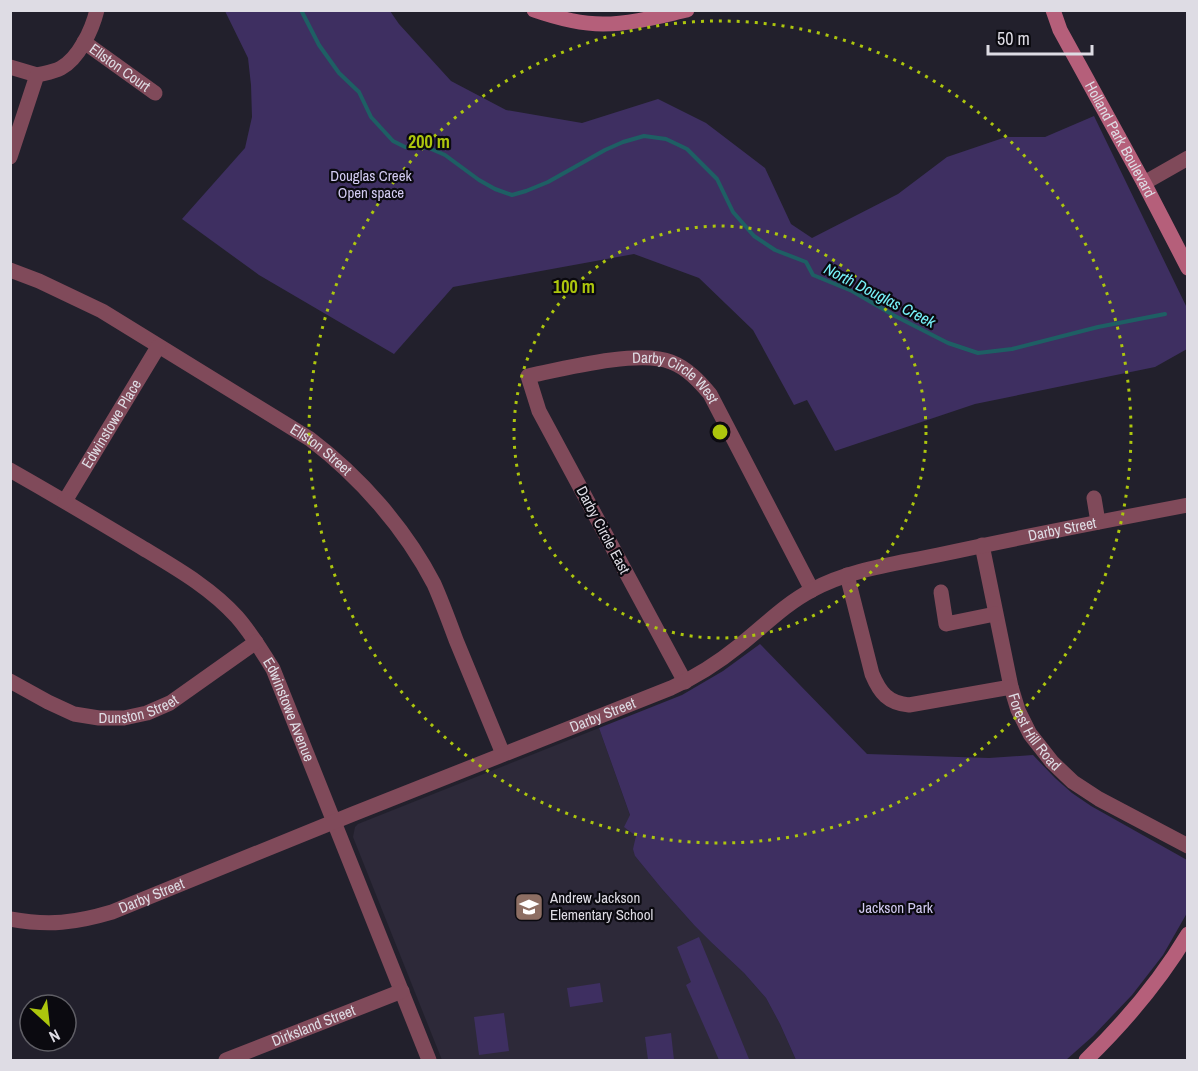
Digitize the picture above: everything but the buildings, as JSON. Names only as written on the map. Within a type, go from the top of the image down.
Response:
[{"type":"street","points":[[10,67],[37,75],[63,67],[84,42],[97,10]]},
{"type":"street","points":[[534,10],[556,18],[582,23],[605,24],[687,10]]},
{"type":"street","name":"Holland Park Boulevard","points":[[1053,10],[1060,30],[1188,268]]},
{"type":"street","name":"Ellston Court","points":[[84,42],[155,93]]},
{"type":"street","points":[[10,157],[37,75]]},
{"type":"street","points":[[1144,183],[1188,158]]},
{"type":"street","name":"Ellston Street","points":[[10,270],[102,311],[310,439],[333,457],[387,513],[415,552],[434,585],[503,754]]},
{"type":"street","name":"Edwinstowe Place","points":[[65,501],[158,347]]},
{"type":"street","name":"Darby Circle West","points":[[528,376],[609,360],[649,357],[670,361],[687,370],[710,394],[812,590]]},
{"type":"street","name":"Darby Circle East","points":[[528,376],[539,411],[685,682]]},
{"type":"street","name":"Edwinstowe Avenue","points":[[10,470],[186,574],[212,593],[236,616],[256,642],[273,669],[429,1060]]},
{"type":"street","points":[[1094,498],[1098,522]]},
{"type":"street","name":"Darby Street","points":[[10,919],[57,924],[87,920],[112,912],[685,682],[723,657],[792,602],[812,590],[847,575],[982,545],[1188,505]]},
{"type":"street","name":"Forest Hill Road","points":[[982,545],[1011,687],[1018,710],[1030,734],[1052,762],[1073,782],[1099,799],[1188,846]]},
{"type":"street","points":[[847,575],[872,674],[878,686],[890,700],[909,705],[1011,687]]},
{"type":"street","points":[[940,592],[946,624],[995,614]]},
{"type":"street","name":"Dunston Street","points":[[10,681],[75,714],[99,718],[124,717],[147,713],[170,703],[256,642]]},
{"type":"street","points":[[1086,1060],[1144,999],[1188,934]]},
{"type":"street","name":"Dirksland Street","points":[[226,1060],[402,991]]},
{"type":"shaded area","name":"Andrew Jackson Elementary School","points":[[599,728],[632,821],[637,826],[635,856],[694,925],[744,973],[766,998],[796,1060],[442,1060],[353,837],[355,827]]},
{"type":"green space","name":"Douglas Creek Open space","points":[[225,11],[390,11],[451,81],[506,110],[582,123],[658,99],[706,123],[765,168],[791,224],[812,238],[898,194],[947,157],[1006,137],[1045,137],[1094,116],[1187,308],[1187,349],[1155,367],[975,404],[835,451],[807,400],[794,405],[753,330],[699,278],[634,254],[453,287],[394,354],[259,275],[182,219],[245,148],[252,117],[248,58]]},
{"type":"green space","name":"Jackson Park","points":[[760,644],[867,754],[989,758],[1033,755],[1072,793],[1091,806],[1187,860],[1187,913],[1163,955],[1132,995],[1093,1036],[1066,1060],[796,1060],[766,998],[744,973],[694,925],[635,856],[633,849],[636,836],[624,827],[630,815],[599,728],[682,695],[723,671]]},
{"type":"green space","points":[[699,937],[749,1059],[719,1060],[686,985],[691,982],[677,947]]},
{"type":"green space","points":[[600,983],[603,1002],[570,1007],[567,988]]},
{"type":"green space","points":[[504,1013],[509,1051],[479,1055],[474,1017]]},
{"type":"green space","points":[[671,1033],[674,1060],[648,1060],[645,1037]]},
{"type":"waterway","name":"North Douglas Creek","points":[[301,10],[319,45],[339,73],[359,92],[371,117],[393,141],[405,147],[429,148],[445,155],[479,180],[512,195],[548,182],[623,142],[644,136],[666,139],[687,149],[717,179],[733,212],[754,236],[775,250],[806,262],[813,275],[852,291],[948,343],[978,353],[1012,349],[1098,327],[1165,314]]},
{"type":"place","name":"Andrew Jackson Elementary School","points":[[529,907]]}]
